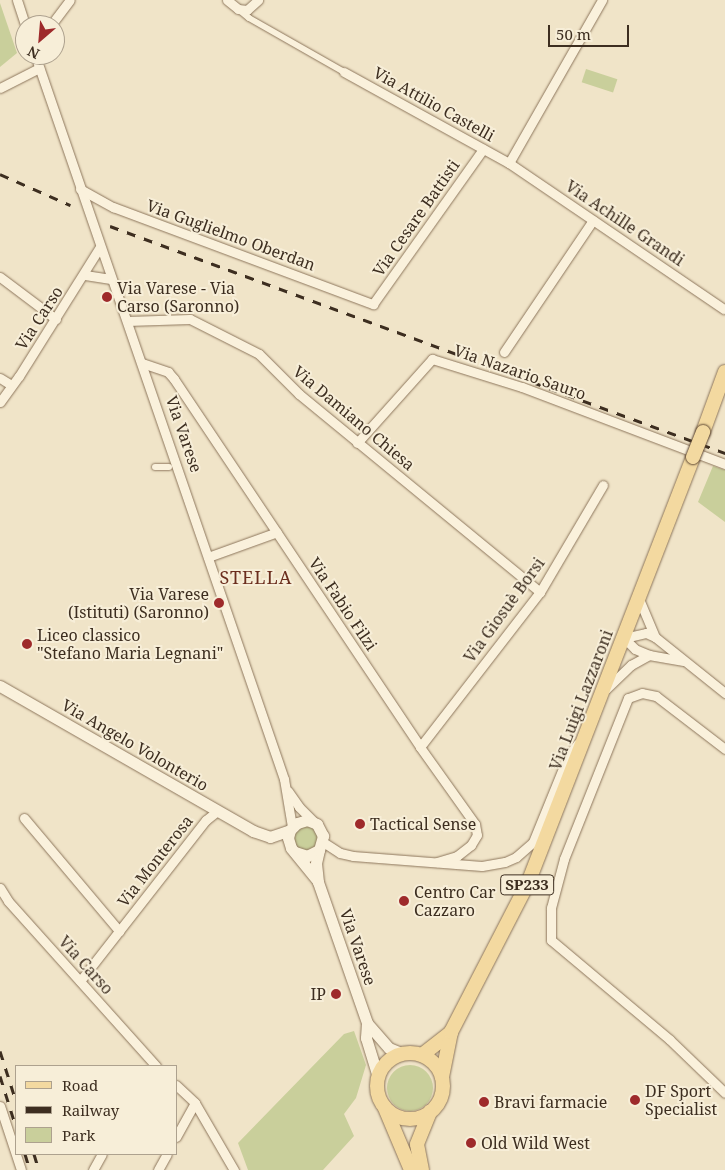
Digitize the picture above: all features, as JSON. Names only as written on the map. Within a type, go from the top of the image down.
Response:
[{"type":"main road","name":"Via Luigi Lazzaroni","points":[[442,1077],[452,1032],[528,884],[725,372]]},
{"type":"main road","name":"Via Luigi Lazzaroni","points":[[422,1055],[452,1032]]},
{"type":"main road","points":[[411,1170],[378,1096],[378,1077],[388,1062],[404,1054],[422,1055],[432,1062],[442,1077]]},
{"type":"main road","name":"SP233","points":[[422,1170],[417,1144],[430,1112],[442,1096],[442,1077]]},
{"type":"main road","points":[[384,1107],[394,1115],[407,1119],[420,1118],[430,1112]]},
{"type":"street","points":[[17,0],[22,15]]},
{"type":"street","points":[[59,15],[70,0]]},
{"type":"street","points":[[227,0],[243,10],[249,18],[344,72]]},
{"type":"street","points":[[243,10],[258,0]]},
{"type":"street","points":[[509,163],[602,0]]},
{"type":"street","name":"Via Varese","points":[[38,65],[287,789],[291,828]]},
{"type":"street","points":[[0,88],[39,68]]},
{"type":"street","name":"Via Attilio Castelli","points":[[344,72],[509,163]]},
{"type":"street","name":"Via Cesare Battisti","points":[[374,304],[483,149]]},
{"type":"street","name":"Via Achille Grandi","points":[[509,163],[724,308]]},
{"type":"street","name":"Via Guglielmo Oberdan","points":[[80,189],[113,207],[374,304]]},
{"type":"street","points":[[504,352],[593,220]]},
{"type":"street","name":"Via Carso","points":[[0,402],[85,275],[100,248]]},
{"type":"street","points":[[85,275],[111,279]]},
{"type":"street","points":[[0,278],[56,319]]},
{"type":"street","name":"Via Damiano Chiesa","points":[[126,321],[190,319],[259,354],[299,394],[540,592]]},
{"type":"street","name":"Via Nazario Sauro","points":[[358,443],[432,359],[522,387],[725,464]]},
{"type":"street","name":"Via Fabio Filzi","points":[[142,363],[168,372],[174,378],[420,747],[477,829],[475,840],[471,845],[457,856],[437,862]]},
{"type":"street","points":[[0,378],[11,385]]},
{"type":"street","points":[[155,467],[169,467]]},
{"type":"street","name":"Via Giosuè Borsi","points":[[420,747],[540,592],[603,485]]},
{"type":"street","points":[[208,557],[277,532]]},
{"type":"street","points":[[639,599],[656,637]]},
{"type":"street","points":[[624,638],[646,633],[656,637],[683,661],[725,693]]},
{"type":"street","points":[[624,638],[635,649],[649,655],[683,661]]},
{"type":"street","points":[[603,692],[631,664],[649,655]]},
{"type":"street","name":"Via Angelo Volonterio","points":[[0,686],[267,841],[294,851]]},
{"type":"street","points":[[725,749],[656,696],[642,693],[628,698],[564,859],[551,908],[551,940],[664,1034],[725,1093]]},
{"type":"street","points":[[321,846],[349,856],[494,865],[505,862],[525,850],[539,831],[568,756],[588,731]]},
{"type":"street","points":[[287,789],[299,807],[322,831],[321,846]]},
{"type":"street","name":"Via Monterosa","points":[[80,981],[206,820],[217,811]]},
{"type":"street","name":"Via Monterosa","points":[[24,818],[120,931]]},
{"type":"street","points":[[315,823],[304,820],[291,828],[288,840],[294,851],[307,856],[321,846]]},
{"type":"street","name":"Via Angelo Volonterio","points":[[253,832],[270,837],[291,828]]},
{"type":"street","name":"Via Varese","points":[[321,846],[316,863],[318,882],[366,1023],[366,1038],[378,1077]]},
{"type":"street","name":"Via Varese","points":[[294,851],[318,882]]},
{"type":"street","name":"Via Carso","points":[[0,888],[8,900],[152,1064]]},
{"type":"street","name":"Via Varese","points":[[366,1023],[389,1048],[404,1054]]},
{"type":"street","points":[[178,1088],[195,1103],[234,1170]]},
{"type":"street","points":[[178,1133],[195,1103]]},
{"type":"street","points":[[0,1106],[15,1152]]},
{"type":"street","points":[[16,1155],[21,1170]]},
{"type":"street","points":[[93,1170],[101,1155]]},
{"type":"street","points":[[158,1170],[166,1155]]},
{"type":"green space","points":[[0,3],[15,47],[15,55],[0,67]]},
{"type":"green space","points":[[586,69],[617,79],[613,93],[582,82]]},
{"type":"green space","points":[[713,466],[725,470],[725,522],[698,502]]},
{"type":"green space","points":[[306,824],[318,831],[318,844],[308,851],[296,847],[293,834],[295,830]]},
{"type":"green space","points":[[354,1031],[366,1065],[356,1098],[344,1114],[354,1136],[323,1170],[248,1170],[238,1143],[344,1034]]},
{"type":"green space","points":[[410,1065],[423,1069],[429,1075],[433,1088],[429,1101],[423,1107],[410,1111],[397,1107],[391,1101],[387,1088],[391,1075],[397,1069]]},
{"type":"railway","points":[[0,174],[70,205]]},
{"type":"railway","points":[[110,226],[725,453]]},
{"type":"railway","points":[[0,1051],[15,1098]]},
{"type":"railway","points":[[0,1076],[15,1124]]},
{"type":"railway","points":[[25,1155],[30,1170]]},
{"type":"railway","points":[[34,1155],[39,1170]]},
{"type":"place","name":"Via Varese - Via Carso (Saronno)","points":[[107,297]]},
{"type":"place","name":"Via Varese (Istituti) (Saronno)","points":[[219,603]]},
{"type":"place","name":"Liceo classico \"Stefano Maria Legnani\"","points":[[27,644]]},
{"type":"place","name":"Tactical Sense","points":[[360,824]]},
{"type":"place","name":"Centro Car Cazzaro","points":[[404,901]]},
{"type":"place","name":"IP","points":[[336,994]]},
{"type":"place","name":"DF Sport Specialist","points":[[635,1100]]},
{"type":"place","name":"Bravi farmacie","points":[[484,1102]]},
{"type":"place","name":"Old Wild West","points":[[471,1143]]},
{"type":"district","name":"STELLA","points":[[256,577]]}]
